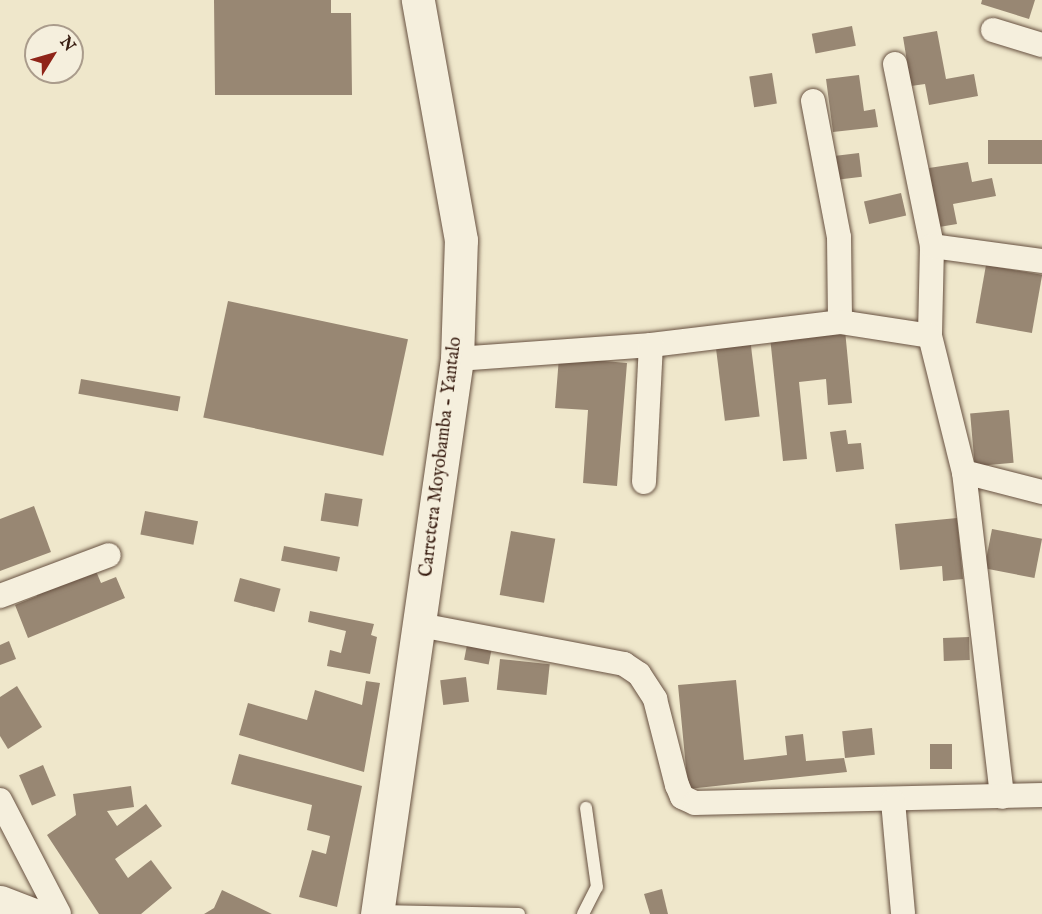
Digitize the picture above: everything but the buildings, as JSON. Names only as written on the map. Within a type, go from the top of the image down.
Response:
[{"type":"main road","name":"Carretera Moyobamba - Yantalo","points":[[377,912],[457,359],[461,240],[418,0]]},
{"type":"main road","points":[[0,902],[32,914]]},
{"type":"street","points":[[993,30],[1042,45]]},
{"type":"street","points":[[895,64],[932,246],[930,336],[964,472],[1002,796]]},
{"type":"street","points":[[813,101],[839,237],[840,322]]},
{"type":"street","points":[[932,246],[1042,261]]},
{"type":"street","points":[[457,359],[651,345],[840,322],[930,336]]},
{"type":"street","points":[[644,482],[651,345]]},
{"type":"street","points":[[964,472],[1042,492]]},
{"type":"street","points":[[0,596],[109,555]]},
{"type":"street","points":[[420,625],[624,664],[639,674],[655,699],[677,785],[682,797],[695,803],[894,801],[1042,795]]},
{"type":"street","points":[[0,800],[59,914]]},
{"type":"street","points":[[894,801],[903,914]]},
{"type":"lane","points":[[583,914],[597,887],[586,808]]},
{"type":"lane","points":[[377,912],[519,914]]}]
